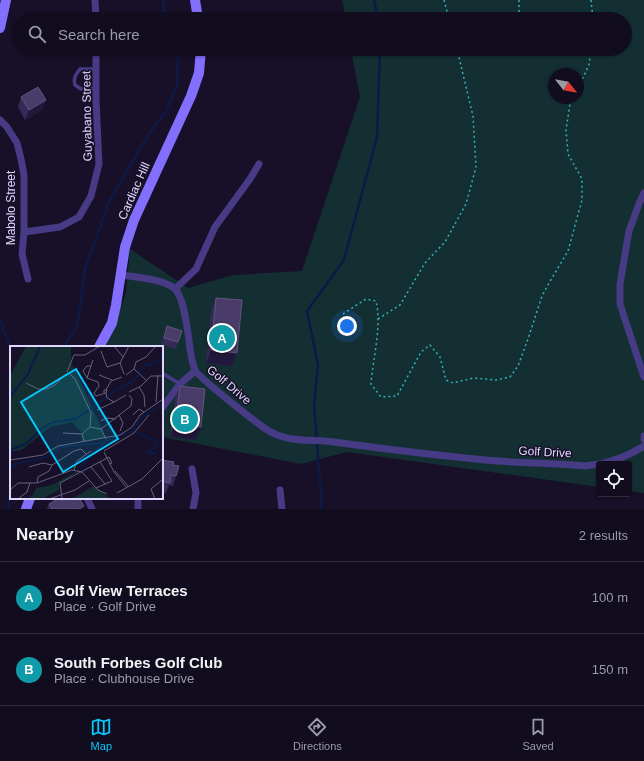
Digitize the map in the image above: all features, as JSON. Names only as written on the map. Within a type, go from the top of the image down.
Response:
[{"type":"main road","points":[[0,28],[6,0]]},
{"type":"main road","points":[[195,0],[197,12]]},
{"type":"main road","name":"Cardiac Hill","points":[[100,346],[112,323],[122,276],[125,247],[134,220],[191,96],[199,73],[200,56]]},
{"type":"main road","points":[[26,509],[30,499]]},
{"type":"street","points":[[95,0],[96,12]]},
{"type":"street","name":"Guyabano Street","points":[[24,232],[60,227],[79,217],[91,196],[100,164],[96,56]]},
{"type":"street","name":"Mabolo Street","points":[[0,120],[8,127],[18,143],[24,176],[24,232],[22,254],[28,279]]},
{"type":"street","points":[[122,276],[139,277],[163,283],[175,289],[196,269],[215,227],[250,179],[259,164]]},
{"type":"street","points":[[644,193],[629,231],[620,284],[620,304],[644,376]]},
{"type":"street","name":"Golf Drive","points":[[175,289],[182,303],[191,355],[196,371],[206,382],[269,431],[284,438],[486,460],[585,466],[596,465]]},
{"type":"street","points":[[163,407],[180,384],[196,371]]},
{"type":"street","name":"Golf Drive","points":[[614,461],[631,455],[644,446]]},
{"type":"street","points":[[192,469],[196,493],[193,509]]},
{"type":"street","points":[[280,490],[282,509]]},
{"type":"street","points":[[87,499],[92,509]]},
{"type":"lane","points":[[96,69],[80,69],[76,74],[74,81],[75,85],[81,89],[96,88]]},
{"type":"lane","points":[[163,374],[180,384]]},
{"type":"path","points":[[444,0],[447,12]]},
{"type":"path","points":[[519,0],[519,12]]},
{"type":"path","points":[[592,0],[593,12]]},
{"type":"path","points":[[378,319],[400,305],[425,263],[445,242],[466,204],[476,167],[473,116],[459,56]]},
{"type":"path","points":[[584,75],[589,65],[590,56]]},
{"type":"path","points":[[343,314],[366,299],[376,301],[378,319],[371,384],[381,397],[397,396],[421,352],[430,345],[440,357],[446,380],[453,383],[473,378],[496,380],[510,378],[520,359],[548,282],[568,251],[582,200],[582,179],[568,154],[566,130],[570,104]]},
{"type":"green space","points":[[342,0],[644,0],[644,493],[632,491],[632,461],[596,461],[596,487],[347,452],[301,464],[163,437],[163,346],[106,346],[126,293],[130,249],[188,288],[233,275],[302,271],[360,97],[352,56],[632,56],[632,12],[345,12]]},
{"type":"building","points":[[38,87],[46,100],[29,110],[21,97]]},
{"type":"building","points":[[216,298],[242,300],[237,353],[211,350]]},
{"type":"building","points":[[167,326],[182,331],[178,342],[164,338]]},
{"type":"building","points":[[180,386],[205,389],[201,427],[175,424]]},
{"type":"building","points":[[163,460],[174,462],[173,465],[179,466],[176,476],[171,475],[170,483],[163,481]]},
{"type":"building","points":[[57,499],[80,499],[84,506],[79,509],[52,509],[49,504]]},
{"type":"waterway","points":[[163,0],[164,12]]},
{"type":"waterway","points":[[374,0],[377,12]]},
{"type":"waterway","points":[[65,346],[77,326],[85,269],[109,202],[147,137],[166,111],[177,85],[178,56]]},
{"type":"waterway","points":[[321,509],[314,405],[318,365],[307,311],[344,260],[377,137],[380,56]]},
{"type":"waterway","points":[[0,320],[10,346]]},
{"type":"waterway","points":[[8,509],[10,493]]},
{"type":"place","name":"Golf View Terraces","points":[[222,338]]},
{"type":"place","name":"South Forbes Golf Club","points":[[185,419]]}]
